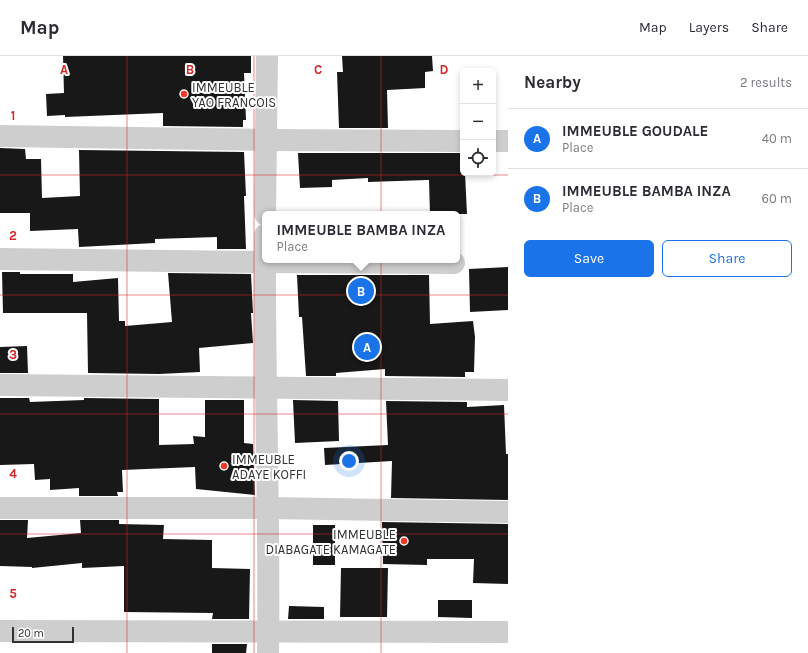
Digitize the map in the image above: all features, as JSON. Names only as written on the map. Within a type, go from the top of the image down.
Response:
[{"type":"street","points":[[265,211],[267,56]]},
{"type":"street","points":[[0,136],[460,141]]},
{"type":"street","points":[[496,141],[508,142]]},
{"type":"street","points":[[0,259],[262,262]]},
{"type":"street","points":[[265,263],[268,653]]},
{"type":"street","points":[[0,386],[508,390]]},
{"type":"street","points":[[0,508],[268,508],[508,512]]},
{"type":"street","points":[[0,631],[508,632]]},
{"type":"building","points":[[63,56],[251,56],[251,73],[244,73],[246,120],[243,120],[243,127],[163,126],[163,113],[65,117],[65,115],[47,116],[46,94],[64,93]]},
{"type":"building","points":[[342,56],[432,56],[433,71],[425,72],[425,88],[387,90],[388,128],[339,128],[337,72],[343,72]]},
{"type":"building","points":[[0,148],[25,149],[26,159],[41,159],[42,198],[80,196],[79,150],[244,152],[246,249],[217,249],[217,237],[155,239],[155,243],[79,247],[78,229],[30,231],[30,213],[0,213]]},
{"type":"building","points":[[298,153],[460,153],[460,176],[465,176],[467,214],[460,214],[460,211],[430,211],[429,180],[368,182],[368,178],[332,180],[332,187],[300,188]]},
{"type":"building","points":[[508,267],[508,310],[470,312],[469,269]]},
{"type":"building","points":[[2,272],[20,272],[20,274],[73,274],[73,282],[118,278],[119,321],[125,321],[125,326],[172,322],[168,273],[251,274],[253,343],[199,348],[200,372],[159,374],[88,373],[87,313],[3,313]]},
{"type":"building","points":[[297,275],[429,275],[430,324],[473,321],[475,337],[474,372],[465,372],[465,377],[385,376],[385,369],[336,373],[336,376],[306,376],[302,317],[299,317]]},
{"type":"building","points":[[27,346],[28,373],[0,373],[0,347]]},
{"type":"building","points":[[0,398],[29,398],[30,402],[84,400],[84,398],[159,399],[159,445],[194,444],[193,436],[205,437],[205,400],[244,400],[244,443],[253,444],[255,495],[196,489],[195,467],[122,470],[123,492],[117,492],[118,496],[79,496],[79,488],[50,490],[50,479],[35,480],[34,464],[0,465]]},
{"type":"building","points":[[293,400],[338,401],[339,441],[295,443]]},
{"type":"building","points":[[386,401],[467,402],[467,407],[504,405],[506,454],[508,454],[508,500],[391,498],[392,461],[325,465],[324,448],[388,445]]},
{"type":"building","points":[[0,520],[28,520],[27,538],[81,533],[80,520],[119,520],[119,524],[164,525],[163,539],[212,540],[212,568],[250,569],[249,619],[212,619],[213,613],[124,612],[124,566],[82,568],[82,563],[32,568],[0,566]]},
{"type":"building","points":[[382,522],[508,524],[508,584],[473,583],[474,559],[427,559],[427,565],[383,564]]},
{"type":"building","points":[[313,525],[335,525],[335,565],[313,565]]},
{"type":"building","points":[[341,568],[388,568],[387,617],[340,617]]},
{"type":"building","points":[[438,600],[472,600],[472,618],[438,617]]},
{"type":"building","points":[[289,606],[324,607],[324,619],[288,619]]},
{"type":"building","points":[[212,644],[247,644],[246,653],[212,653]]},
{"type":"place","name":"IMMEUBLE YAO FRANCOIS","points":[[184,94]]},
{"type":"place","name":"IMMEUBLE BAMBA INZA","points":[[361,291]]},
{"type":"place","name":"IMMEUBLE GOUDALE","points":[[367,347]]},
{"type":"place","name":"IMMEUBLE ADAYE KOFFI","points":[[224,466]]},
{"type":"place","name":"IMMEUBLE DIABAGATE KAMAGATE","points":[[404,541]]}]
